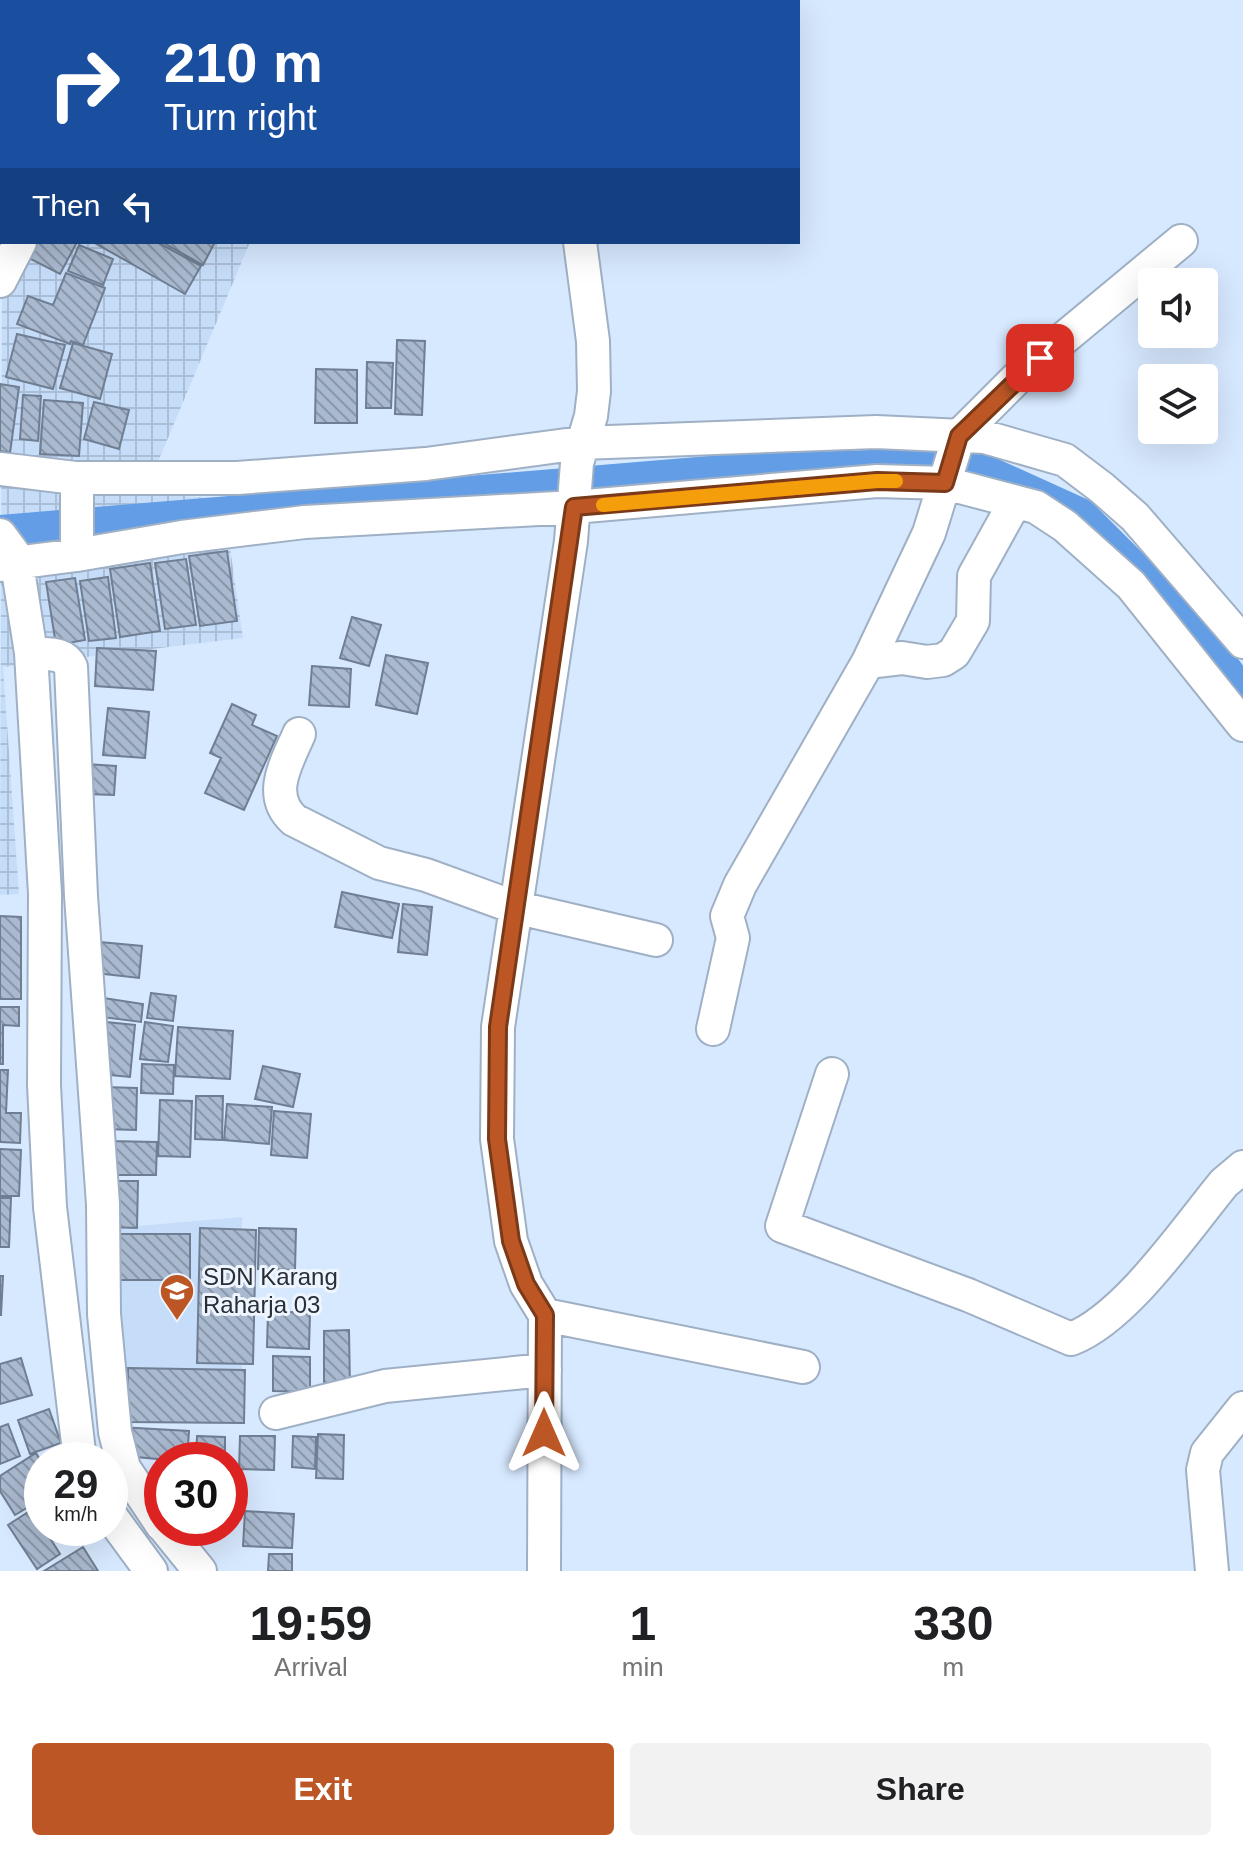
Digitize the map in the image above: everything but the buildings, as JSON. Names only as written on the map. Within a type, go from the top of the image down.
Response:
[{"type":"street","points":[[713,1029],[733,938],[727,916],[748,872],[868,662],[929,533],[951,460],[1033,364],[1181,241]]},
{"type":"street","points":[[0,281],[19,244]]},
{"type":"street","points":[[544,1571],[545,1315],[526,1284],[511,1241],[497,1139],[498,1027],[579,453],[591,416],[594,391],[593,341],[580,244]]},
{"type":"street","points":[[0,469],[76,485],[237,478],[876,432],[951,460],[1015,502],[1036,507],[1065,526],[1131,585],[1238,705]]},
{"type":"street","points":[[144,1525],[124,1468],[93,1439],[76,1205],[63,895],[45,654],[8,555],[77,550],[305,522],[877,481],[951,460],[985,437],[1065,460],[1135,517],[1243,642]]},
{"type":"street","points":[[76,485],[77,550]]},
{"type":"street","points":[[868,662],[902,658],[927,662],[943,660],[954,653],[973,621],[974,576],[1015,502]]},
{"type":"street","points":[[299,734],[279,782],[280,798],[294,820],[379,863],[426,875],[514,907],[656,940]]},
{"type":"street","points":[[63,895],[83,1313]]},
{"type":"street","points":[[832,1074],[782,1226],[968,1295],[1071,1339],[1091,1331],[1130,1296],[1224,1183],[1243,1167]]},
{"type":"street","points":[[545,1315],[803,1367]]},
{"type":"street","points":[[276,1413],[385,1386],[545,1370]]},
{"type":"street","points":[[1212,1571],[1203,1470],[1207,1453],[1243,1408]]},
{"type":"street","points":[[147,1546],[151,1571]]},
{"type":"street","points":[[170,1546],[200,1571]]},
{"type":"shaded area","points":[[2,244],[249,244],[145,493],[223,499],[243,638],[3,667],[19,894],[0,895]]},
{"type":"shaded area","name":"SDN Karang Raharja 03","points":[[242,1217],[242,1415],[119,1415],[103,1229]]},
{"type":"waterway","points":[[0,531],[734,470],[968,463],[1081,514],[1194,627],[1243,692]]},
{"type":"slow traffic","points":[[603,505],[896,481]]},
{"type":"place","name":"SDN Karang Raharja 03","points":[[177,1322]]},
{"type":"route","points":[[544,1433],[545,1315],[526,1284],[511,1241],[497,1139],[498,1027],[574,507],[877,481],[945,483],[959,436],[1040,358]]}]
